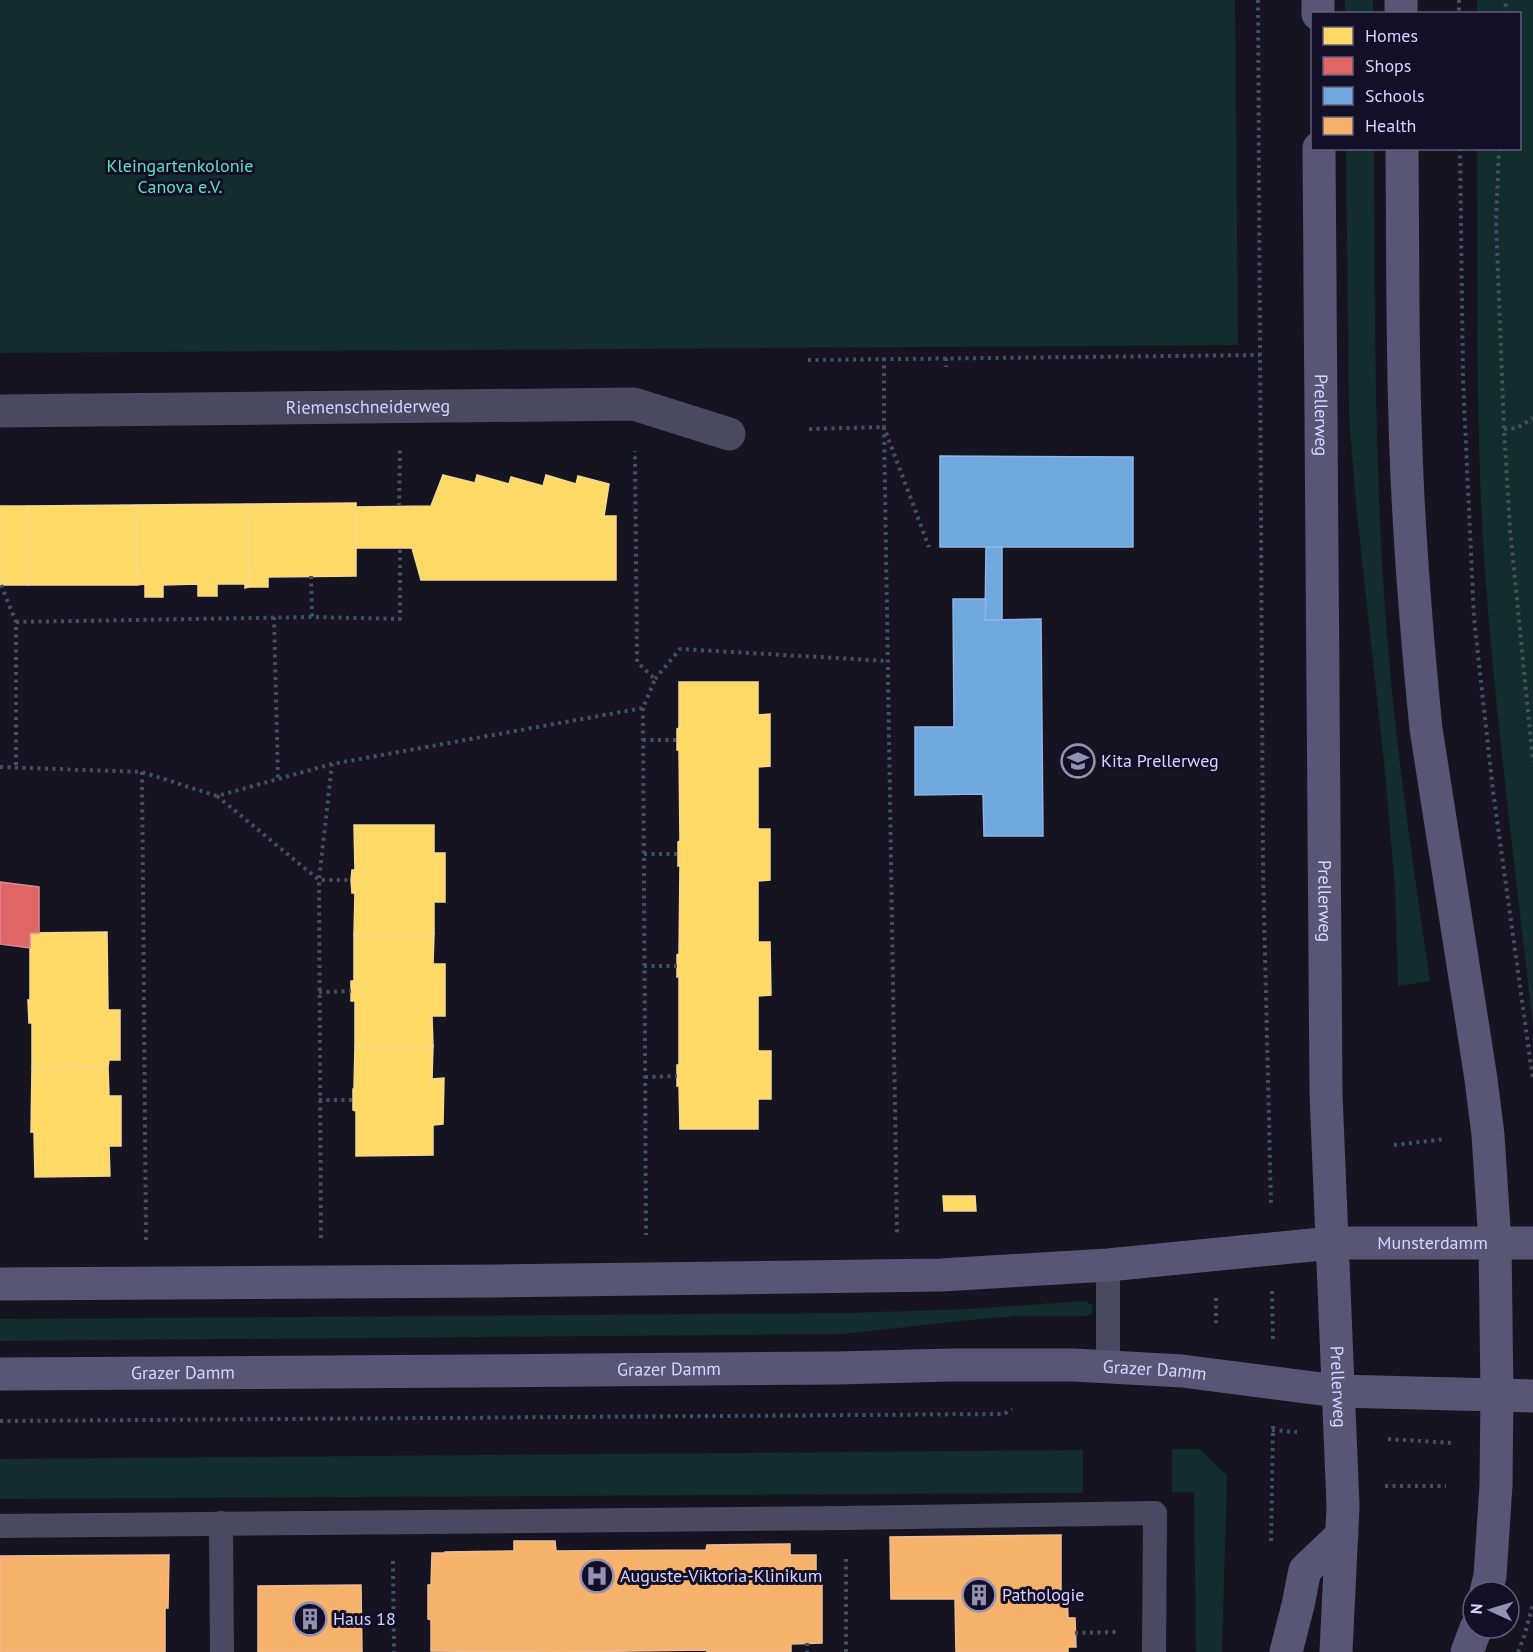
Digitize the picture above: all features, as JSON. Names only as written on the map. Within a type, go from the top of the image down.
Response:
[{"type":"main road","name":"Prellerweg","points":[[1319,150],[1327,1112],[1342,1506],[1336,1652]]},
{"type":"main road","points":[[1402,150],[1408,515],[1420,672],[1428,740],[1482,1089],[1488,1135],[1495,1243],[1496,1485],[1489,1580]]},
{"type":"main road","name":"Munsterdamm","points":[[1332,1243],[1533,1243]]},
{"type":"main road","points":[[0,1284],[941,1275],[1108,1265],[1332,1243]]},
{"type":"main road","name":"Grazer Damm","points":[[0,1374],[837,1368],[951,1365],[1108,1366],[1182,1371],[1337,1391]]},
{"type":"main road","points":[[1337,1391],[1533,1396]]},
{"type":"main road","points":[[1286,1652],[1305,1570],[1342,1535]]},
{"type":"street","name":"Riemenschneiderweg","points":[[0,411],[634,404],[729,434]]},
{"type":"lane","points":[[1108,1265],[1108,1366]]},
{"type":"lane","points":[[0,1526],[1155,1513],[1154,1652]]},
{"type":"lane","points":[[221,1523],[222,1652]]},
{"type":"path","points":[[1258,0],[1262,856],[1271,1249],[1272,1506]]},
{"type":"path","points":[[1460,150],[1463,380],[1474,618],[1493,791],[1533,1080]]},
{"type":"path","points":[[1499,150],[1496,221],[1504,429],[1510,529],[1533,762]]},
{"type":"path","points":[[808,360],[1260,355]]},
{"type":"path","points":[[884,358],[897,1233]]},
{"type":"path","points":[[946,358],[946,367]]},
{"type":"path","points":[[634,404],[637,662],[655,679]]},
{"type":"path","points":[[1504,429],[1517,428],[1533,418]]},
{"type":"path","points":[[809,429],[884,427]]},
{"type":"path","points":[[884,427],[928,547]]},
{"type":"path","points":[[399,507],[400,448]]},
{"type":"path","points":[[16,622],[274,617],[400,619],[400,548]]},
{"type":"path","points":[[311,576],[312,617]]},
{"type":"path","points":[[1,585],[16,622],[16,767]]},
{"type":"path","points":[[274,617],[278,779]]},
{"type":"path","points":[[646,1236],[643,708],[655,679],[680,649],[888,661]]},
{"type":"path","points":[[217,796],[332,764],[643,708]]},
{"type":"path","points":[[643,740],[677,740]]},
{"type":"path","points":[[321,1238],[319,880],[332,764]]},
{"type":"path","points":[[0,767],[142,772],[217,796],[319,880],[351,880]]},
{"type":"path","points":[[142,772],[146,1239]]},
{"type":"path","points":[[644,854],[678,854]]},
{"type":"path","points":[[644,966],[677,966]]},
{"type":"path","points":[[319,992],[351,991]]},
{"type":"path","points":[[645,1077],[676,1076]]},
{"type":"path","points":[[319,1100],[353,1100]]},
{"type":"path","points":[[1394,1145],[1453,1138]]},
{"type":"path","points":[[1216,1289],[1216,1323]]},
{"type":"path","points":[[0,1421],[1004,1414]]},
{"type":"path","points":[[1378,1486],[1446,1486]]},
{"type":"path","points":[[846,1518],[846,1652]]},
{"type":"path","points":[[393,1521],[394,1652]]},
{"type":"path","points":[[1518,1652],[1533,1604]]},
{"type":"path","points":[[807,1643],[807,1652]]},
{"type":"green space","name":"Kleingartenkolonie Canova e.V.","points":[[0,0],[1235,0],[1238,345],[0,353]]},
{"type":"green space","points":[[1345,0],[1373,0],[1373,12],[1345,12]]},
{"type":"green space","points":[[1477,0],[1533,0],[1533,1026],[1507,799],[1485,571],[1478,360],[1477,150],[1521,150],[1521,12],[1477,12]]},
{"type":"green space","points":[[1346,150],[1374,150],[1376,392],[1383,574],[1400,764],[1430,981],[1398,986],[1395,888],[1385,771],[1357,515],[1349,416]]},
{"type":"green space","points":[[1085,1301],[1091,1304],[1093,1309],[1091,1314],[1086,1316],[1017,1316],[843,1334],[0,1341],[0,1319],[847,1313],[969,1309]]},
{"type":"green space","points":[[1172,1449],[1200,1449],[1227,1476],[1222,1652],[1196,1652],[1194,1492],[1172,1492]]},
{"type":"green space","points":[[1083,1450],[1083,1493],[0,1499],[0,1459]]},
{"type":"building: Homes","points":[[443,475],[475,483],[477,475],[509,484],[511,477],[543,486],[546,475],[576,484],[578,476],[609,484],[604,516],[616,516],[616,580],[421,580],[412,548],[356,548],[356,507],[431,506]]},
{"type":"building: Homes","points":[[356,503],[356,576],[268,577],[268,587],[249,587],[248,504]]},
{"type":"building: Homes","points":[[248,504],[249,587],[245,588],[245,584],[217,584],[217,596],[198,596],[198,584],[163,585],[163,597],[145,597],[145,584],[137,585],[136,505]]},
{"type":"building: Homes","points":[[136,505],[137,585],[28,585],[28,506]]},
{"type":"building: Homes","points":[[0,506],[28,506],[28,585],[0,585]]},
{"type":"building: Homes","points":[[679,682],[758,682],[758,715],[770,714],[770,766],[758,767],[758,829],[770,829],[770,880],[758,881],[758,942],[770,942],[771,995],[758,996],[758,1051],[771,1051],[771,1099],[758,1099],[758,1129],[680,1129],[679,1086],[677,1086],[680,865],[678,866],[678,842],[680,841],[679,750],[677,750]]},
{"type":"building: Homes","points":[[354,825],[434,825],[434,853],[445,853],[445,902],[434,902],[434,934],[354,934],[355,893],[352,893],[351,880],[352,870],[355,870]]},
{"type":"building: Homes","points":[[107,932],[108,1010],[120,1010],[120,1060],[109,1060],[108,1067],[32,1068],[32,1023],[29,1023],[28,1000],[30,1000],[30,933]]},
{"type":"building: Homes","points":[[354,934],[434,934],[433,964],[445,964],[445,1016],[432,1016],[433,1046],[355,1046],[355,1001],[351,1001],[351,981],[354,981]]},
{"type":"building: Homes","points":[[355,1046],[433,1046],[432,1079],[444,1078],[443,1124],[433,1125],[433,1155],[356,1156],[356,1111],[353,1110]]},
{"type":"building: Homes","points":[[108,1067],[109,1096],[121,1096],[121,1146],[109,1146],[110,1176],[35,1177],[34,1132],[31,1132],[32,1068]]},
{"type":"building: Homes","points":[[943,1196],[975,1196],[976,1211],[944,1211]]},
{"type":"building: Shops","points":[[0,882],[39,887],[39,933],[30,933],[30,948],[0,944]]},
{"type":"building: Schools","points":[[940,456],[1133,457],[1133,547],[940,547]]},
{"type":"building: Schools","points":[[986,547],[1002,547],[1002,620],[985,620]]},
{"type":"building: Schools","points":[[953,599],[986,599],[985,620],[1041,619],[1043,836],[984,836],[983,794],[915,795],[915,727],[954,727]]},
{"type":"building: Health","name":"Pathologie","points":[[1061,1535],[1061,1592],[1067,1592],[1068,1618],[1075,1618],[1076,1647],[1068,1647],[1068,1652],[956,1652],[955,1599],[891,1599],[890,1537]]},
{"type":"building: Health","points":[[514,1541],[555,1541],[556,1551],[706,1550],[707,1545],[790,1544],[790,1555],[816,1555],[816,1583],[822,1583],[822,1643],[791,1644],[791,1652],[431,1651],[428,1585],[431,1585],[432,1553],[514,1551]]},
{"type":"building: Health","points":[[169,1555],[168,1608],[165,1608],[165,1652],[0,1652],[0,1556]]},
{"type":"building: Health","name":"Haus 18","points":[[361,1585],[362,1652],[258,1652],[258,1586]]},
{"type":"place","name":"Kita Prellerweg","points":[[1078,761]]},
{"type":"place","name":"Auguste-Viktoria-Klinikum","points":[[597,1576]]},
{"type":"place","name":"Pathologie","points":[[979,1595]]},
{"type":"place","name":"Haus 18","points":[[310,1619]]}]
